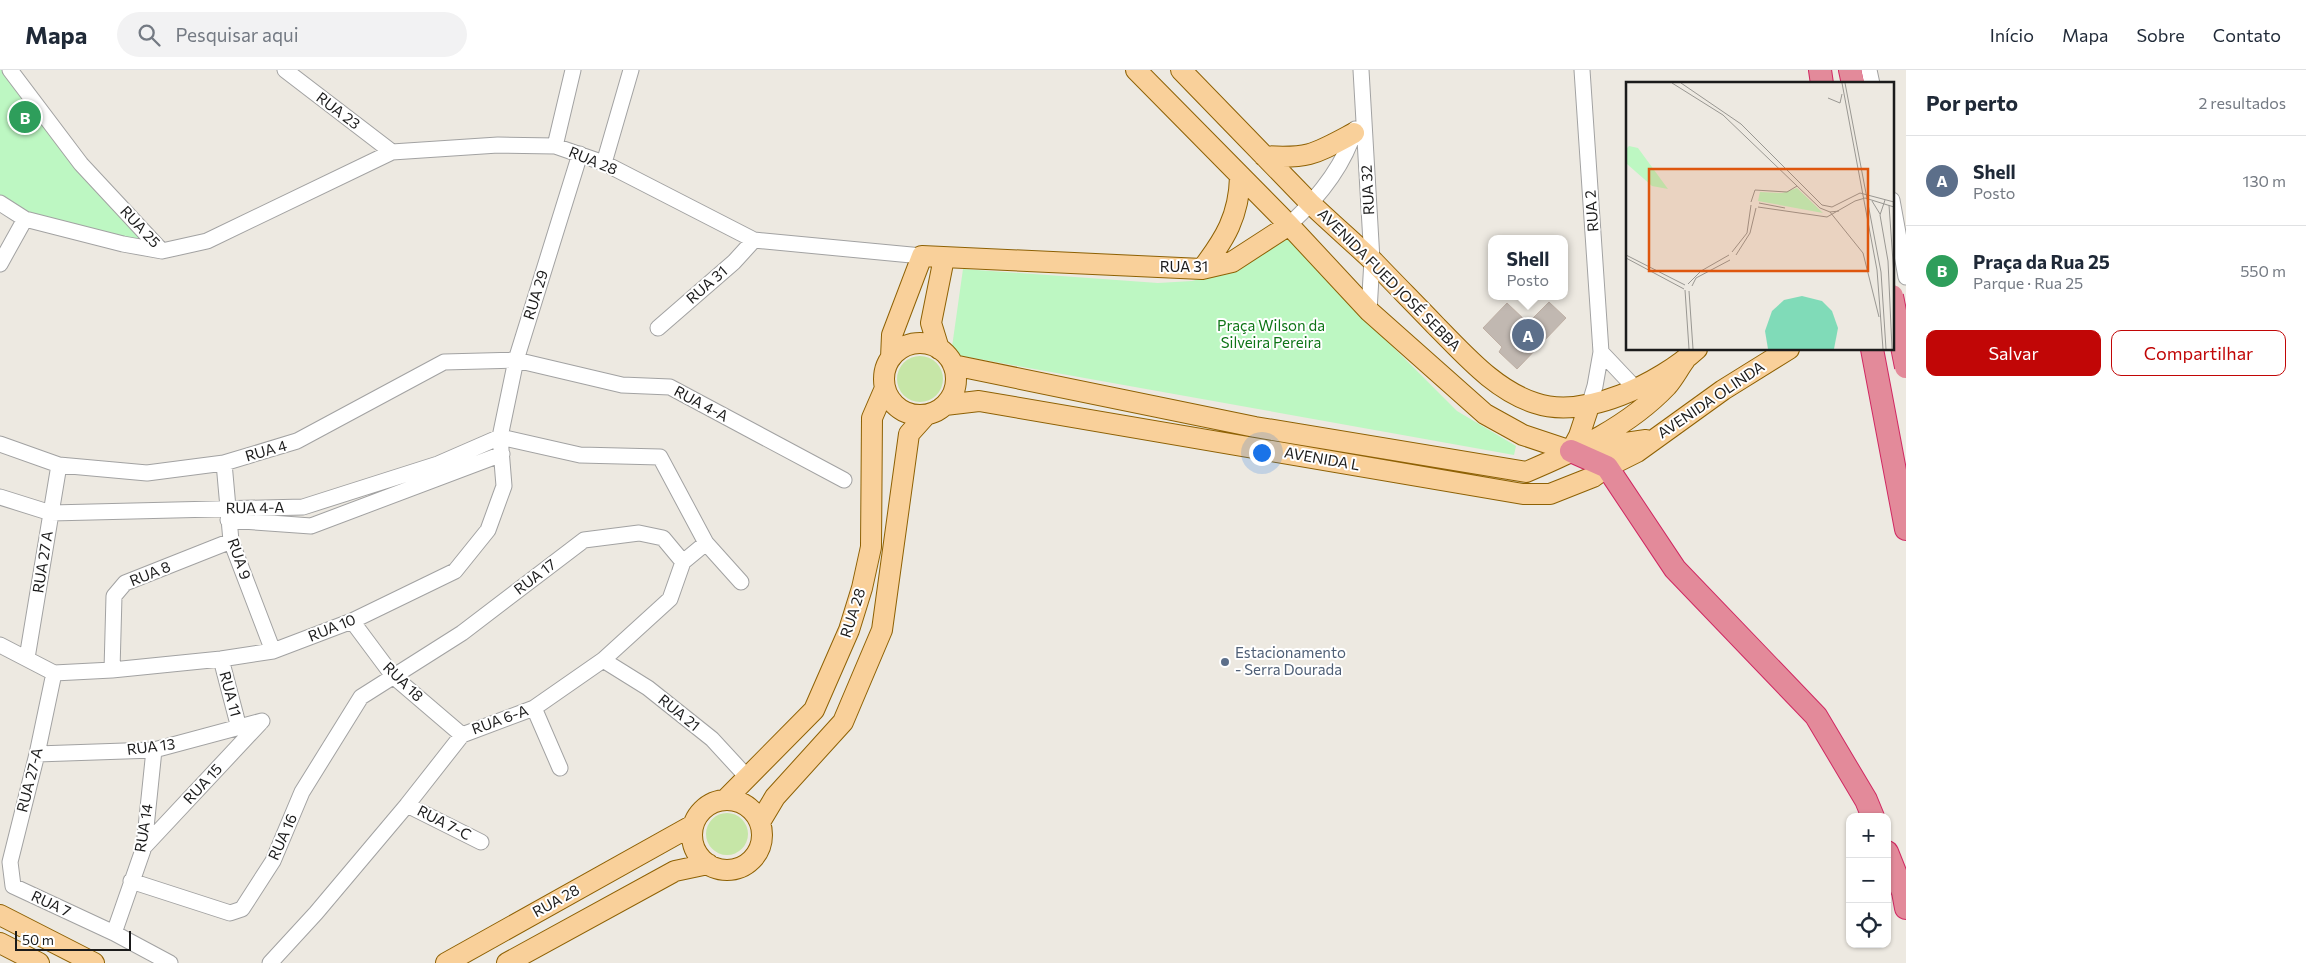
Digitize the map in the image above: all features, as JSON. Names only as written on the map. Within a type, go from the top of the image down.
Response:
[{"type":"highway","points":[[1894,306],[1906,367]]},
{"type":"highway","points":[[1872,350],[1906,529]]},
{"type":"highway","points":[[1571,451],[1607,467],[1675,569],[1816,716],[1866,800],[1871,813]]},
{"type":"highway","points":[[1889,858],[1903,892],[1906,908]]},
{"type":"main road","name":"AVENIDA FUED JOSÉ SEBBA","points":[[1136,70],[1289,225],[1369,311],[1485,414],[1523,435],[1571,451]]},
{"type":"main road","name":"AVENIDA FUED JOSÉ SEBBA","points":[[1181,70],[1311,204],[1372,260],[1471,362],[1507,390],[1535,403],[1558,407],[1589,406],[1636,389]]},
{"type":"main road","points":[[1264,156],[1295,158],[1312,155],[1354,133]]},
{"type":"main road","points":[[1202,270],[1223,242],[1235,215],[1240,196],[1240,177]]},
{"type":"main road","name":"RUA 31","points":[[922,256],[944,258],[973,257],[1202,270],[1232,262],[1289,225]]},
{"type":"main road","points":[[891,358],[892,335],[922,256]]},
{"type":"main road","points":[[939,349],[919,343],[903,348],[891,358],[886,367],[885,388],[889,398],[900,409],[915,415],[926,414],[945,405],[955,386],[956,376],[953,365],[939,349],[931,322],[944,258]]},
{"type":"main road","points":[[1894,290],[1906,294]]},
{"type":"main road","name":"AVENIDA OLINDA","points":[[1571,451],[1656,438],[1722,390],[1787,350]]},
{"type":"main road","points":[[1526,472],[1624,423],[1667,385],[1691,354]]},
{"type":"main road","points":[[1636,389],[1691,354]]},
{"type":"main road","name":"AVENIDA L","points":[[953,365],[1253,437],[1522,494],[1550,494],[1578,484],[1637,452],[1656,438]]},
{"type":"main road","name":"RUA 28","points":[[726,799],[814,710],[849,630],[862,588],[871,546],[872,418],[885,388]]},
{"type":"main road","name":"AVENIDA L","points":[[945,405],[979,401],[1526,472]]},
{"type":"main road","points":[[1571,451],[1579,436],[1589,406]]},
{"type":"main road","name":"RUA 28","points":[[760,822],[775,797],[843,722],[878,640],[882,630],[890,580],[909,434],[926,414]]},
{"type":"main road","points":[[1523,435],[1531,448],[1533,459],[1526,472]]},
{"type":"main road","points":[[726,799],[747,805],[760,822],[763,833],[762,844],[757,854],[740,868],[718,869],[699,857],[694,847],[693,825],[705,807],[715,801],[726,799]]},
{"type":"main road","name":"RUA 28","points":[[446,963],[693,825]]},
{"type":"main road","name":"RUA 28","points":[[506,963],[675,871],[708,864]]},
{"type":"main road","points":[[0,915],[94,963]]},
{"type":"main road","points":[[0,943],[39,963]]},
{"type":"street","name":"RUA 25","points":[[10,70],[81,164],[162,251]]},
{"type":"street","name":"RUA 23","points":[[285,70],[392,152]]},
{"type":"street","points":[[554,146],[573,70]]},
{"type":"street","points":[[604,163],[630,70]]},
{"type":"street","name":"RUA 32","points":[[1361,70],[1372,260],[1369,311]]},
{"type":"street","name":"RUA 2","points":[[1582,70],[1601,352],[1595,386],[1589,406]]},
{"type":"street","name":"RUA 31","points":[[1289,225],[1311,204],[1349,148],[1363,103]]},
{"type":"street","name":"RUA 28","points":[[162,251],[207,241],[392,152],[498,145],[554,146],[580,154],[604,163],[754,240],[922,256]]},
{"type":"street","name":"RUA 29","points":[[500,437],[516,360],[580,154]]},
{"type":"street","name":"RUA 25","points":[[0,203],[25,219],[123,244],[162,251]]},
{"type":"street","points":[[1894,211],[1906,277]]},
{"type":"street","points":[[0,264],[25,219]]},
{"type":"street","name":"RUA 31","points":[[658,328],[734,262],[754,240]]},
{"type":"street","points":[[1601,352],[1636,389]]},
{"type":"street","name":"RUA 4","points":[[0,444],[59,465],[147,473],[224,463],[297,441],[444,362],[516,360]]},
{"type":"street","name":"RUA 4-A","points":[[516,360],[622,385],[670,387],[844,480]]},
{"type":"street","points":[[500,437],[580,454],[660,457],[706,543],[741,582]]},
{"type":"street","name":"RUA 4-A","points":[[0,497],[51,513],[228,514],[303,507],[438,464],[500,437]]},
{"type":"street","name":"RUA 10","points":[[54,673],[112,670],[221,659],[273,651],[352,621],[455,571],[488,530],[504,486],[500,437]]},
{"type":"street","name":"RUA 4-A","points":[[228,514],[311,526],[502,454]]},
{"type":"street","name":"RUA 9","points":[[224,463],[231,541],[273,651]]},
{"type":"street","name":"RUA 27 A","points":[[27,658],[59,465]]},
{"type":"street","name":"RUA 17","points":[[393,676],[414,665],[462,633],[584,540],[639,533],[663,538],[684,562]]},
{"type":"street","name":"RUA 8","points":[[112,670],[114,596],[125,583],[231,541]]},
{"type":"street","name":"RUA 6-A","points":[[270,963],[316,913],[407,805],[462,735],[534,708],[603,660],[670,599],[684,562],[706,543]]},
{"type":"street","name":"RUA 18","points":[[352,621],[393,676],[462,735]]},
{"type":"street","points":[[0,645],[54,673]]},
{"type":"street","name":"RUA 11","points":[[221,659],[238,728]]},
{"type":"street","name":"RUA 21","points":[[603,660],[648,688],[712,739],[747,777]]},
{"type":"street","name":"RUA 27-A","points":[[13,886],[10,862],[37,754],[54,673]]},
{"type":"street","name":"RUA 16","points":[[131,881],[230,913],[242,909],[273,861],[302,792],[360,697],[393,676]]},
{"type":"street","points":[[534,708],[560,768]]},
{"type":"street","name":"RUA 13","points":[[37,754],[154,750],[262,721]]},
{"type":"street","name":"RUA 15","points":[[144,847],[262,721]]},
{"type":"street","name":"RUA 14","points":[[114,933],[144,847],[154,750]]},
{"type":"street","name":"RUA 7-C","points":[[407,805],[481,842]]},
{"type":"street","name":"RUA 7","points":[[13,886],[114,933],[170,963]]},
{"type":"green space","points":[[0,70],[18,70],[81,164],[162,251],[130,246],[0,203]]},
{"type":"green space","name":"Praça Wilson da Silveira Pereira","points":[[1287,237],[1323,277],[1457,411],[1516,446],[1514,455],[951,354],[963,269],[1158,283],[1192,281],[1234,269]]},
{"type":"green space","points":[[915,356],[925,356],[939,366],[943,379],[939,392],[933,398],[925,402],[915,402],[901,392],[897,384],[897,374],[907,360]]},
{"type":"green space","points":[[727,813],[742,819],[748,834],[742,849],[727,855],[712,849],[706,834],[712,819]]},
{"type":"building","points":[[1549,302],[1566,318],[1517,369],[1499,352],[1502,347],[1483,328],[1507,303],[1528,323]]},
{"type":"place","name":"Praça da Rua 25","points":[[25,117]]},
{"type":"place","name":"Shell","points":[[1528,335]]},
{"type":"place","name":"Estacionamento - Serra Dourada","points":[[1225,662]]}]
